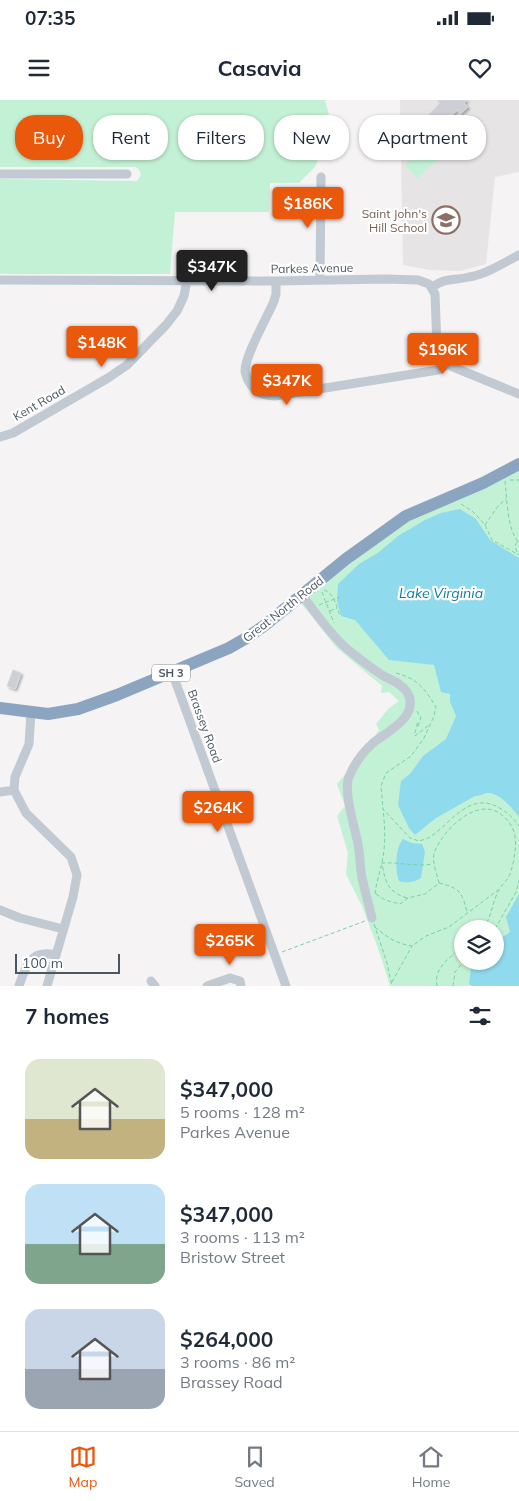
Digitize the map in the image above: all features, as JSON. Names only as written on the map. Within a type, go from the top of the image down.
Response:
[{"type":"highway","name":"Great North Road","points":[[0,708],[59,713],[78,709],[108,699],[238,643],[265,625],[346,559],[406,516],[483,483],[519,464]]},
{"type":"street","points":[[0,174],[127,174]]},
{"type":"street","points":[[320,280],[321,177]]},
{"type":"street","points":[[519,254],[480,274],[446,280],[432,287],[436,298],[437,352],[439,357],[448,364],[519,394]]},
{"type":"street","name":"Parkes Avenue","points":[[0,280],[276,281],[411,279],[424,281],[432,287]]},
{"type":"street","name":"Kent Road","points":[[0,437],[13,433],[127,365],[177,311],[184,296],[187,280]]},
{"type":"street","points":[[276,281],[274,301],[246,365],[246,378],[254,389],[263,395],[275,396],[438,370],[448,364]]},
{"type":"street","points":[[302,595],[327,628],[344,646],[382,675],[397,682],[407,692],[410,701],[410,708],[405,718],[372,744],[359,758],[348,778],[347,790],[362,876],[373,922]]},
{"type":"street","name":"Brassey Road","points":[[172,672],[286,986]]},
{"type":"street","points":[[31,712],[29,744],[15,777],[14,790],[26,813],[71,857],[77,876],[47,986]]},
{"type":"street","points":[[0,792],[14,790]]},
{"type":"street","points":[[0,910],[20,918],[63,929]]},
{"type":"street","points":[[19,986],[26,968],[35,957],[46,952],[56,955]]},
{"type":"street","points":[[207,986],[230,978],[240,981],[242,986]]},
{"type":"path","points":[[518,554],[516,546],[518,542],[513,531],[505,481],[519,480]]},
{"type":"path","points":[[484,525],[498,506],[507,499]]},
{"type":"path","points":[[460,502],[462,506],[472,511],[484,525],[492,540],[518,554]]},
{"type":"path","points":[[336,626],[322,594],[324,590],[327,590],[333,596],[340,616]]},
{"type":"path","points":[[325,603],[340,597]]},
{"type":"path","points":[[329,611],[337,608]]},
{"type":"path","points":[[374,900],[385,841],[381,786],[386,774],[411,756],[424,738],[436,707],[415,679],[391,671]]},
{"type":"path","points":[[410,708],[418,711],[419,715],[422,716],[415,736],[430,725]]},
{"type":"path","points":[[416,723],[417,727]]},
{"type":"path","points":[[383,809],[410,838],[419,841],[430,837],[465,808],[481,802],[492,804],[506,811],[519,826]]},
{"type":"path","points":[[392,985],[412,946],[426,936],[449,927],[499,889],[509,876],[516,838],[510,823],[503,815],[495,810],[485,808],[477,810],[457,822],[444,836],[434,852],[434,864],[439,883]]},
{"type":"path","points":[[382,863],[396,862],[422,866],[434,864]]},
{"type":"path","points":[[382,863],[388,885],[394,892],[408,898]]},
{"type":"path","points":[[501,920],[516,892],[519,880]]},
{"type":"path","points":[[375,893],[385,900],[400,904],[408,898],[426,894],[439,883]]},
{"type":"path","points":[[439,883],[451,886],[463,895],[467,913]]},
{"type":"path","points":[[488,920],[499,889]]},
{"type":"path","points":[[275,955],[373,922]]},
{"type":"path","points":[[373,922],[388,938],[399,944],[412,946]]},
{"type":"path","points":[[373,922],[387,963],[392,985]]},
{"type":"path","points":[[437,986],[436,979],[442,964],[454,954]]},
{"type":"path","points":[[453,986],[457,970]]},
{"type":"shaded area","name":"Saint John's Hill School","points":[[400,100],[519,100],[519,172],[495,177],[486,264],[460,271],[430,270],[403,265],[401,160],[486,160],[486,115],[400,115]]},
{"type":"green space","points":[[0,100],[325,100],[329,115],[274,115],[274,160],[318,160],[315,167],[299,183],[270,183],[269,212],[175,212],[170,274],[0,274],[0,179],[137,181],[141,174],[136,167],[0,167]]},
{"type":"green space","points":[[410,160],[438,160],[417,178],[405,165]]},
{"type":"green space","points":[[519,468],[519,986],[390,986],[362,906],[346,874],[348,853],[337,816],[345,806],[337,784],[379,730],[376,724],[389,708],[399,701],[389,692],[381,693],[382,686],[336,647],[301,603],[394,529]]},
{"type":"water","name":"Lake Virginia","points":[[460,509],[476,519],[490,540],[519,558],[519,817],[501,798],[492,793],[487,793],[475,796],[436,818],[415,835],[409,828],[398,805],[401,781],[410,774],[423,756],[446,739],[456,716],[450,702],[450,694],[441,692],[434,665],[389,660],[355,620],[341,616],[337,601],[338,584],[359,564],[379,552],[398,536],[441,513]]},
{"type":"water","points":[[403,839],[412,843],[422,844],[425,852],[421,878],[416,881],[399,881],[396,865],[397,853]]},
{"type":"water","points":[[519,894],[519,986],[472,986],[469,984],[471,970],[504,970],[504,936],[510,932],[506,917]]},
{"type":"building","points":[[437,100],[467,100],[464,103],[468,107],[460,114],[457,110],[452,115],[428,115],[440,103]]},
{"type":"building","points":[[13,670],[21,673],[15,689],[7,686]]},
{"type":"place","name":"Saint John's Hill School","points":[[446,220]]}]
